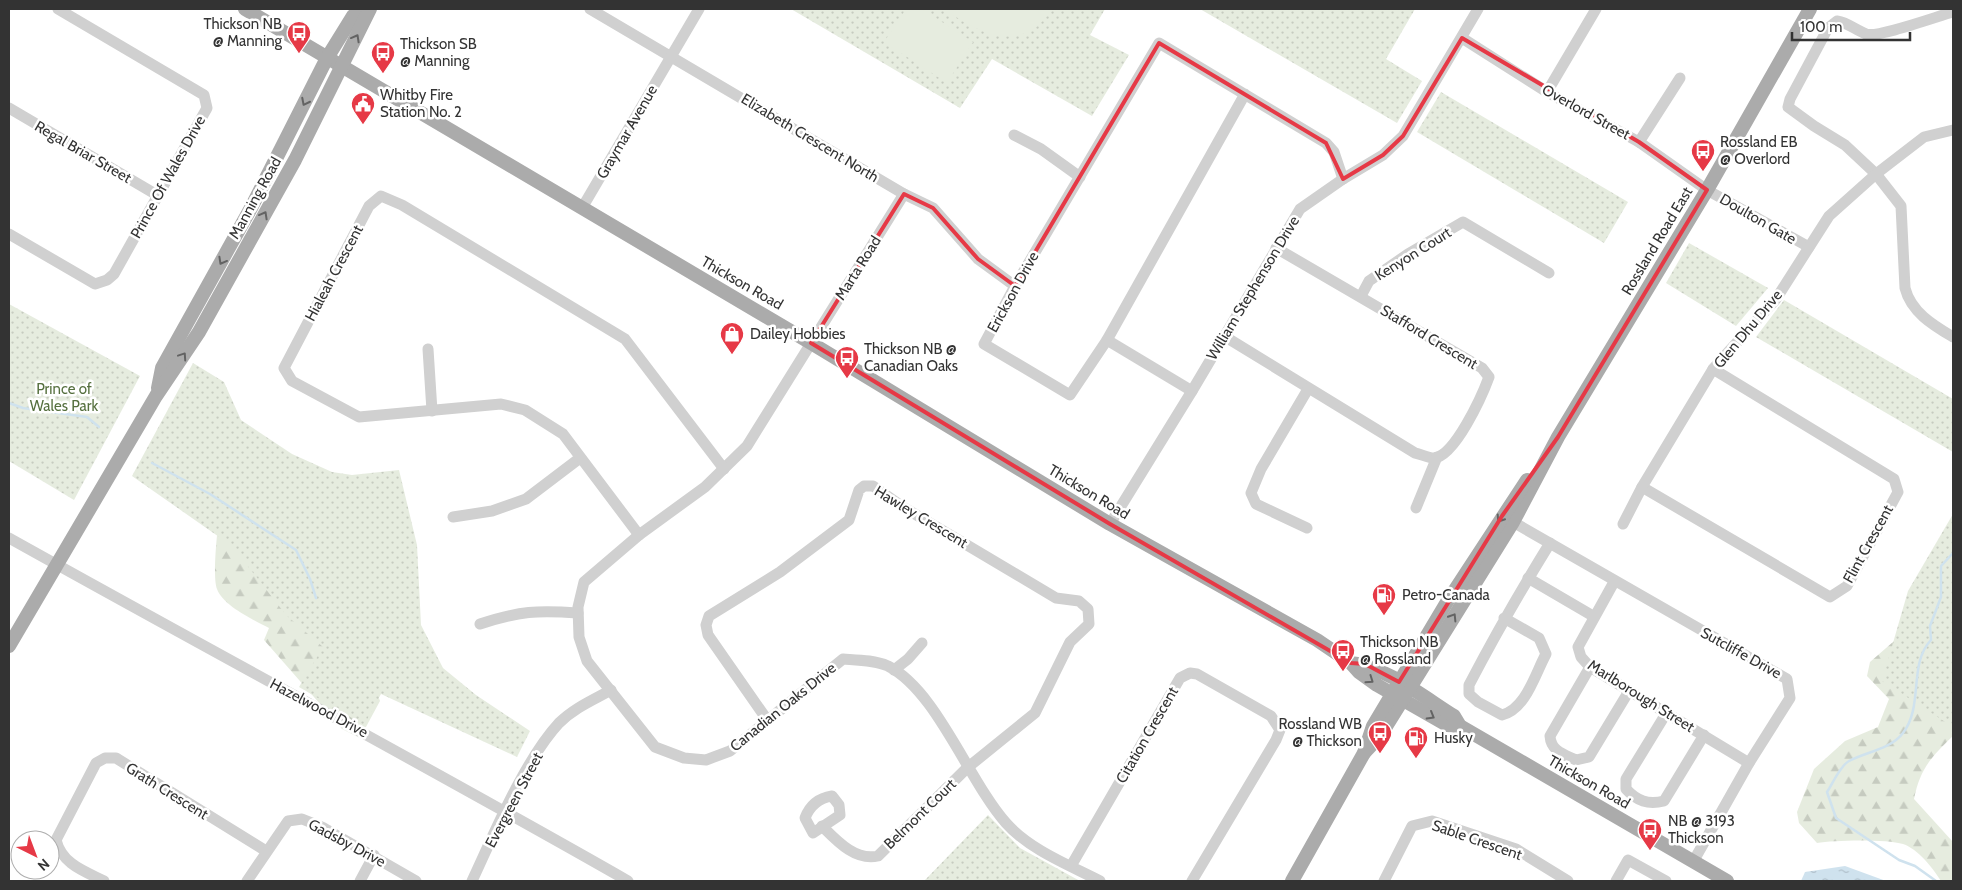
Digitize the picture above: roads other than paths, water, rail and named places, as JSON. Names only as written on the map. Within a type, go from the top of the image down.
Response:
[{"type":"main road","name":"Thickson Road","points":[[245,9],[811,343],[1110,524],[1317,640],[1351,662],[1365,664],[1447,725],[1460,726],[1727,881]]},
{"type":"main road","name":"Manning Road","points":[[156,396],[162,368],[251,208],[328,58],[353,16],[360,9]]},
{"type":"main road","name":"Manning Road","points":[[9,646],[156,396],[204,324],[295,160],[340,66],[370,9]]},
{"type":"main road","name":"Rossland Road East","points":[[1401,691],[1513,522],[1558,436],[1707,190],[1810,9]]},
{"type":"main road","name":"Rossland Road East","points":[[1292,881],[1364,753],[1380,736],[1401,691],[1502,516],[1558,436]]},
{"type":"street","name":"Prince Of Wales Drive","points":[[9,234],[95,284],[107,280],[114,274],[207,108],[204,95],[58,9]]},
{"type":"street","name":"Elizabeth Crescent North","points":[[590,9],[904,194],[933,208],[978,259],[1015,286]]},
{"type":"street","name":"Graymar Avenue","points":[[582,208],[699,9]]},
{"type":"street","name":"William Stephenson Drive","points":[[1110,524],[1300,210],[1343,179],[1383,155],[1403,136],[1478,9]]},
{"type":"street","points":[[1548,92],[1596,9]]},
{"type":"street","points":[[1953,12],[1884,32],[1867,34],[1848,23],[1837,21],[1828,28],[1788,106],[1797,115],[1845,145],[1876,174],[1901,206],[1905,288],[1908,301],[1920,314],[1953,337]]},
{"type":"street","name":"Overlord Street","points":[[1462,38],[1548,92],[1639,142],[1707,190]]},
{"type":"street","name":"Erickson Drive","points":[[1245,94],[1108,340],[1070,395],[984,344],[1015,286],[1159,43],[1245,94],[1326,143],[1334,152],[1343,179]]},
{"type":"street","points":[[1639,142],[1680,78]]},
{"type":"street","name":"Regal Briar Street","points":[[9,108],[157,195]]},
{"type":"street","name":"Glen Dhu Drive","points":[[1622,524],[1642,487],[1714,369],[1776,300],[1829,216],[1876,174],[1924,137],[1953,130]]},
{"type":"street","points":[[1014,135],[1041,149],[1080,177]]},
{"type":"street","name":"Doulton Gate","points":[[1707,190],[1808,247]]},
{"type":"street","name":"Marta Road","points":[[811,343],[904,194]]},
{"type":"street","name":"Hialeah Crescent","points":[[639,535],[563,434],[526,410],[501,404],[359,416],[292,380],[284,368],[369,206],[381,196],[402,205],[625,339],[724,470]]},
{"type":"street","name":"Kenyon Court","points":[[1361,296],[1369,281],[1408,254],[1463,222],[1549,273]]},
{"type":"street","name":"Stafford Crescent","points":[[1276,248],[1482,368],[1489,377],[1483,393],[1453,445],[1444,454],[1437,457]]},
{"type":"street","points":[[1224,336],[1415,453],[1432,458],[1437,457],[1416,508]]},
{"type":"street","points":[[1108,340],[1192,391]]},
{"type":"street","name":"Canadian Oaks Drive","points":[[811,343],[747,446],[705,487],[639,535],[584,582],[578,613],[579,637],[587,661],[656,747],[684,758],[706,760],[730,751],[843,659],[864,660],[887,666],[910,680],[931,707],[991,805],[1008,825],[1035,847],[1100,881]]},
{"type":"street","points":[[428,350],[432,411]]},
{"type":"street","name":"Flint Crescent","points":[[1642,487],[1830,597],[1847,586],[1898,492],[1894,479],[1714,369]]},
{"type":"street","points":[[1307,528],[1256,504],[1251,493],[1261,469],[1308,389]]},
{"type":"street","points":[[453,517],[492,511],[526,499],[580,458]]},
{"type":"street","name":"Hawley Crescent","points":[[768,720],[708,635],[706,625],[709,616],[780,572],[849,520],[859,490],[864,486],[873,486],[903,507],[1056,598],[1079,601],[1088,609],[1089,624],[1070,642],[1035,713],[968,768]]},
{"type":"street","name":"Sutcliffe Drive","points":[[1513,522],[1614,582],[1787,679],[1790,698],[1749,763],[1693,862]]},
{"type":"street","name":"Hazelwood Drive","points":[[9,538],[623,880]]},
{"type":"street","points":[[1504,618],[1539,638],[1546,654],[1519,705],[1512,712],[1502,715],[1478,702],[1469,694],[1469,685],[1504,618],[1550,543]]},
{"type":"street","points":[[1528,578],[1593,616]]},
{"type":"street","name":"Marlborough Street","points":[[1614,582],[1593,616],[1578,647],[1580,657],[1590,667],[1749,763]]},
{"type":"street","points":[[480,624],[505,616],[537,610],[578,613]]},
{"type":"street","points":[[894,670],[908,659],[922,643]]},
{"type":"street","points":[[1590,667],[1550,736],[1550,744],[1556,751],[1576,760],[1589,757],[1629,691]]},
{"type":"street","name":"Citation Crescent","points":[[1071,866],[1180,678],[1190,674],[1197,674],[1271,716],[1280,730],[1276,740],[1192,881]]},
{"type":"street","name":"Evergreen Street","points":[[472,881],[522,779],[559,724],[582,705],[611,690]]},
{"type":"street","points":[[1667,712],[1626,779],[1626,789],[1632,795],[1650,804],[1664,801],[1704,735]]},
{"type":"street","name":"Grath Crescent","points":[[104,881],[72,865],[59,852],[56,840],[96,763],[105,758],[116,758],[266,851]]},
{"type":"street","name":"Belmont Court","points":[[822,826],[841,846],[869,858],[878,856],[968,768]]},
{"type":"street","name":"Gadsby Drive","points":[[247,881],[288,821],[302,819],[322,827],[374,855],[416,881]]},
{"type":"street","name":"Sable Crescent","points":[[1384,881],[1412,826],[1432,821],[1516,850],[1568,881]]},
{"type":"street","points":[[360,881],[374,855]]},
{"type":"street","points":[[1616,881],[1628,860],[1666,881]]},
{"type":"water","points":[[1845,866],[1886,881],[1801,881],[1805,872]]},
{"type":"waterway","points":[[9,403],[23,408],[87,417],[99,427]]},
{"type":"waterway","points":[[152,463],[210,494],[296,550],[310,579],[316,598]]},
{"type":"waterway","points":[[1936,881],[1915,866],[1899,860],[1836,818],[1827,792],[1846,763],[1892,743],[1903,733],[1909,722],[1913,710],[1920,661],[1924,650],[1931,640],[1930,626],[1941,597],[1941,566],[1953,553]]},
{"type":"place","name":"Thickson NB @ Manning","points":[[299,54]]},
{"type":"place","name":"Thickson SB @ Manning","points":[[383,74]]},
{"type":"place","name":"Whitby Fire Station No. 2","points":[[363,125]]},
{"type":"place","name":"Rossland EB @ Overlord","points":[[1703,172]]},
{"type":"place","name":"Dailey Hobbies","points":[[732,355]]},
{"type":"place","name":"Thickson NB @ Canadian Oaks","points":[[847,379]]},
{"type":"place","name":"Petro-Canada","points":[[1384,616]]},
{"type":"place","name":"Thickson NB @ Rossland","points":[[1343,672]]},
{"type":"place","name":"Rossland WB @ Thickson","points":[[1380,754]]},
{"type":"place","name":"Husky","points":[[1416,759]]},
{"type":"place","name":"NB @ 3193 Thickson","points":[[1650,851]]},
{"type":"park label","name":"Prince of Wales Park","points":[[64,398]]}]
